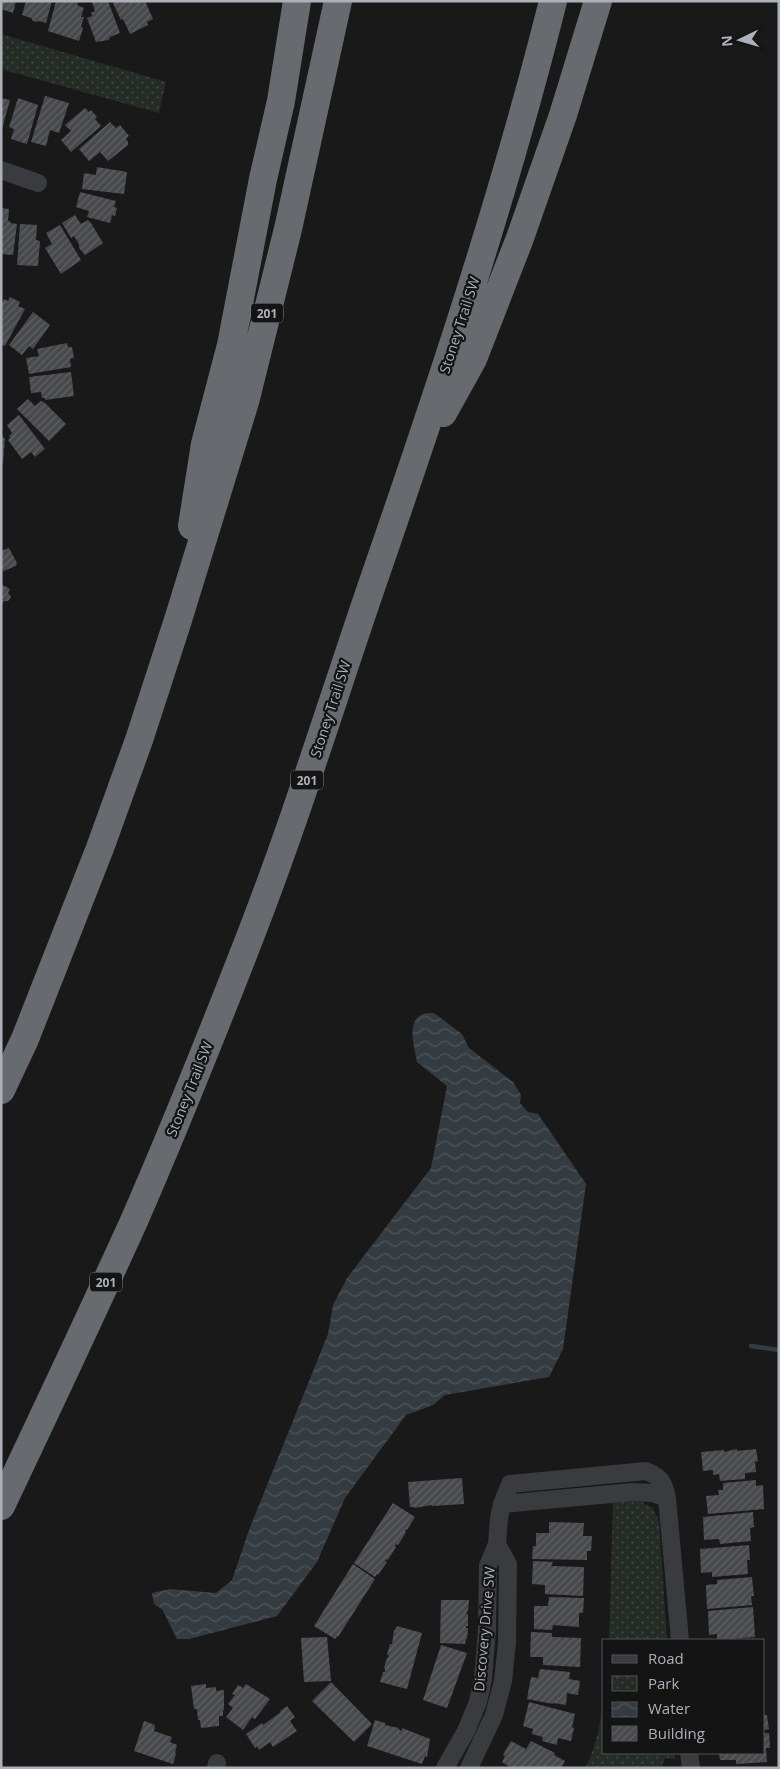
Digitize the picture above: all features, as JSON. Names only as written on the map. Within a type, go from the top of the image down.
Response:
[{"type":"highway","points":[[280,101],[291,1]]},
{"type":"highway","points":[[178,620],[205,444],[231,345],[280,101],[297,1]]},
{"type":"highway","name":"201","points":[[1,1090],[25,1039],[100,848],[139,740],[178,620],[245,402],[288,229],[329,51],[338,1]]},
{"type":"highway","name":"Stoney Trail SW","points":[[1,1506],[135,1218],[248,942],[304,788],[411,474],[468,298],[528,100],[553,1]]},
{"type":"highway","points":[[411,474],[473,359],[520,238],[560,125],[598,1]]},
{"type":"highway","points":[[1,1525],[14,1480]]},
{"type":"street","points":[[1,170],[38,183]]},
{"type":"street","name":"Discovery Drive SW","points":[[445,1768],[466,1731],[478,1702],[487,1630],[488,1566],[497,1544],[502,1504],[510,1484],[646,1471],[655,1475],[664,1484],[667,1498],[680,1639]]},
{"type":"street","name":"Discovery Drive SW","points":[[469,1768],[494,1714],[503,1681],[507,1643],[508,1564],[497,1544]]},
{"type":"street","points":[[690,1754],[691,1768]]},
{"type":"green space","points":[[1,34],[166,82],[159,113],[1,69]]},
{"type":"green space","points":[[640,1501],[653,1508],[659,1521],[667,1639],[609,1639],[613,1503]]},
{"type":"green space","points":[[602,1710],[602,1754],[675,1754],[675,1759],[665,1758],[661,1768],[585,1768],[600,1724]]},
{"type":"water","points":[[425,1013],[434,1013],[462,1034],[469,1048],[513,1082],[521,1095],[520,1103],[528,1112],[538,1114],[586,1184],[563,1349],[549,1377],[445,1395],[433,1405],[406,1415],[345,1498],[317,1562],[277,1616],[189,1639],[177,1639],[162,1609],[154,1604],[152,1593],[170,1589],[216,1593],[232,1580],[249,1530],[328,1334],[333,1305],[347,1278],[431,1168],[447,1086],[417,1062],[413,1044],[413,1030],[416,1019]]},
{"type":"building","points":[[1,1],[16,1],[13,13],[1,9]]},
{"type":"building","points":[[26,1],[52,1],[46,23],[33,21],[31,18],[22,15]]},
{"type":"building","points":[[56,1],[75,1],[78,3],[77,5],[84,8],[81,17],[84,17],[81,26],[83,28],[79,41],[48,31]]},
{"type":"building","points":[[108,1],[120,33],[110,37],[109,40],[96,42],[87,18],[92,16],[91,13],[95,11],[92,2]]},
{"type":"building","points":[[112,1],[145,1],[153,19],[147,22],[148,25],[130,34]]},
{"type":"building","points":[[45,96],[69,103],[59,133],[50,130],[46,146],[31,142]]},
{"type":"building","points":[[1,98],[10,100],[2,129],[1,129]]},
{"type":"building","points":[[18,98],[38,105],[27,144],[11,139],[14,129],[9,127]]},
{"type":"building","points":[[85,108],[89,112],[91,110],[101,126],[71,152],[61,140],[71,131],[65,125]]},
{"type":"building","points":[[110,122],[116,128],[120,125],[129,136],[126,139],[128,145],[108,161],[100,152],[89,161],[79,149]]},
{"type":"building","points":[[97,167],[127,172],[124,194],[82,189],[84,173],[96,175]]},
{"type":"building","points":[[80,192],[116,201],[114,207],[117,208],[115,216],[112,215],[110,223],[87,217],[89,211],[76,207]]},
{"type":"building","points":[[1,208],[9,209],[8,221],[17,224],[13,255],[1,254]]},
{"type":"building","points":[[75,215],[81,224],[88,220],[91,223],[103,243],[85,255],[79,248],[79,244],[74,236],[71,238],[62,223]]},
{"type":"building","points":[[20,224],[37,225],[36,240],[40,241],[38,266],[17,265]]},
{"type":"building","points":[[60,225],[81,260],[61,274],[45,248],[52,244],[46,233]]},
{"type":"building","points":[[10,297],[20,302],[18,306],[25,309],[5,346],[1,345],[1,304],[4,299],[8,301]]},
{"type":"building","points":[[33,312],[50,325],[33,349],[29,346],[22,355],[9,345]]},
{"type":"building","points":[[67,343],[68,347],[72,347],[74,358],[70,359],[71,367],[29,374],[26,358],[39,356],[37,349]]},
{"type":"building","points":[[71,372],[74,396],[45,400],[45,398],[42,398],[41,392],[31,393],[29,377]]},
{"type":"building","points":[[28,399],[35,406],[41,401],[45,403],[66,424],[49,441],[17,409]]},
{"type":"building","points":[[19,415],[45,449],[35,457],[31,452],[22,459],[8,440],[12,433],[7,425]]},
{"type":"building","points":[[1,435],[5,439],[3,463],[1,463]]},
{"type":"building","points":[[9,548],[17,563],[16,566],[1,572],[1,551]]},
{"type":"building","points":[[1,584],[10,589],[8,593],[11,597],[8,601],[4,601],[1,607]]},
{"type":"building","points":[[737,1449],[737,1451],[756,1449],[758,1461],[755,1462],[756,1472],[745,1473],[745,1479],[720,1481],[719,1474],[713,1475],[713,1470],[703,1471],[701,1452],[724,1450],[724,1452]]},
{"type":"building","points":[[462,1478],[464,1504],[410,1507],[408,1482]]},
{"type":"building","points":[[756,1480],[756,1486],[763,1485],[764,1509],[708,1514],[706,1496],[719,1495],[718,1490],[723,1490],[723,1483]]},
{"type":"building","points":[[393,1503],[415,1517],[398,1545],[396,1544],[388,1560],[385,1561],[387,1562],[375,1577],[354,1563]]},
{"type":"building","points":[[753,1512],[754,1527],[750,1528],[751,1541],[720,1544],[719,1539],[704,1540],[703,1517]]},
{"type":"building","points":[[549,1522],[584,1523],[583,1536],[592,1536],[591,1551],[587,1551],[587,1560],[532,1559],[533,1546],[536,1546],[536,1533],[549,1533]]},
{"type":"building","points":[[749,1545],[750,1560],[747,1560],[748,1574],[712,1577],[712,1572],[701,1573],[700,1549]]},
{"type":"building","points":[[533,1561],[553,1562],[551,1566],[584,1567],[583,1596],[545,1594],[545,1585],[532,1584]]},
{"type":"building","points":[[353,1564],[375,1579],[335,1639],[314,1626]]},
{"type":"building","points":[[752,1577],[754,1596],[751,1596],[752,1605],[707,1609],[706,1585],[717,1584],[717,1580]]},
{"type":"building","points":[[549,1597],[584,1598],[583,1613],[579,1613],[579,1627],[553,1625],[552,1630],[534,1629],[534,1606],[548,1606]]},
{"type":"building","points":[[441,1600],[469,1600],[466,1614],[468,1614],[468,1626],[466,1628],[468,1628],[465,1644],[440,1643]]},
{"type":"building","points":[[753,1607],[755,1637],[717,1639],[717,1634],[709,1635],[708,1611]]},
{"type":"building","points":[[397,1626],[422,1633],[407,1689],[380,1682],[383,1672],[385,1672],[384,1668],[389,1655],[387,1655],[390,1644],[392,1644],[394,1630]]},
{"type":"building","points":[[531,1632],[552,1633],[552,1637],[581,1638],[580,1667],[543,1665],[543,1657],[530,1657]]},
{"type":"building","points":[[327,1637],[331,1681],[304,1682],[301,1638]]},
{"type":"building","points":[[441,1645],[467,1653],[447,1708],[423,1700]]},
{"type":"building","points":[[540,1669],[570,1672],[569,1679],[580,1681],[578,1695],[567,1693],[566,1705],[527,1699],[531,1677],[538,1678]]},
{"type":"building","points":[[331,1682],[372,1724],[354,1742],[312,1701]]},
{"type":"building","points":[[206,1684],[206,1688],[216,1687],[216,1691],[224,1690],[224,1710],[223,1716],[219,1716],[219,1726],[201,1728],[197,1709],[194,1709],[191,1686]]},
{"type":"building","points":[[246,1684],[270,1699],[255,1719],[252,1717],[243,1730],[226,1717],[233,1708],[228,1704],[235,1695],[232,1694],[238,1685],[243,1688]]},
{"type":"building","points":[[529,1702],[575,1714],[571,1741],[558,1738],[557,1745],[542,1741],[543,1737],[532,1734],[533,1729],[523,1726]]},
{"type":"building","points":[[287,1706],[295,1717],[290,1721],[297,1731],[273,1747],[270,1742],[259,1750],[257,1746],[255,1748],[246,1734],[262,1723],[263,1725]]},
{"type":"building","points":[[765,1715],[767,1715],[769,1729],[765,1730]]},
{"type":"building","points":[[375,1720],[385,1723],[385,1725],[399,1728],[402,1731],[402,1728],[430,1739],[427,1757],[425,1756],[422,1764],[367,1746]]},
{"type":"building","points":[[144,1721],[155,1725],[154,1731],[172,1737],[170,1742],[177,1745],[173,1764],[134,1751]]},
{"type":"building","points":[[765,1733],[769,1733],[770,1748],[766,1748],[767,1762],[736,1764],[736,1760],[720,1760],[719,1754],[765,1754]]},
{"type":"building","points":[[511,1741],[526,1749],[531,1741],[555,1753],[554,1755],[565,1761],[561,1768],[511,1768],[502,1762],[505,1756],[503,1755]]},
{"type":"waterway","points":[[751,1346],[779,1350]]}]
